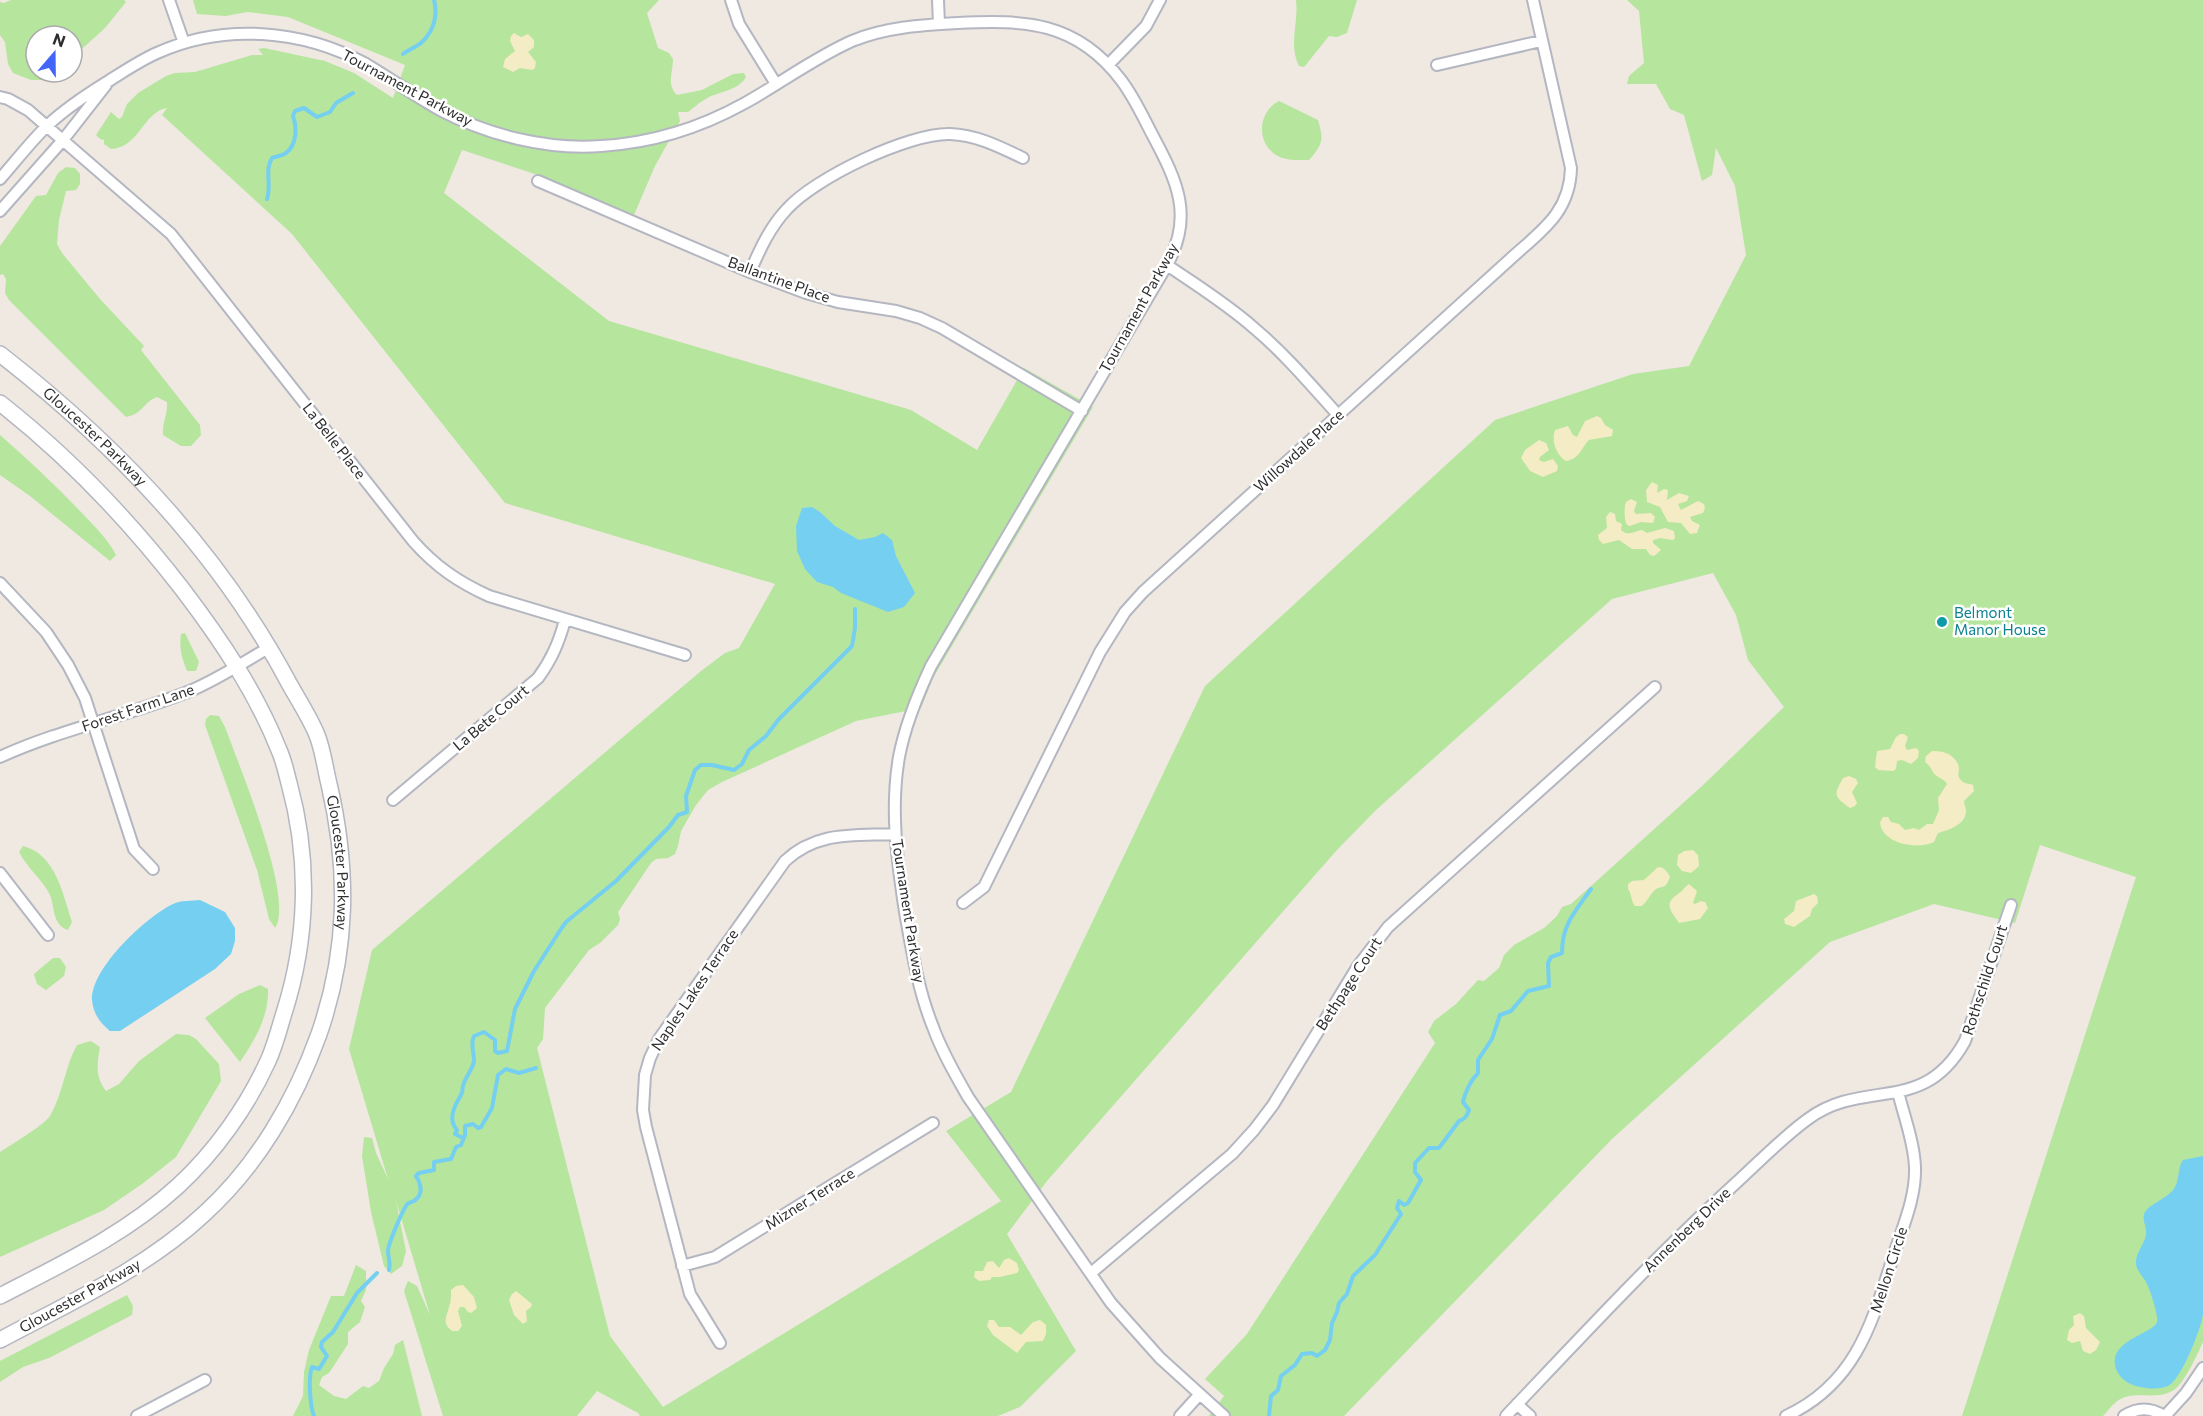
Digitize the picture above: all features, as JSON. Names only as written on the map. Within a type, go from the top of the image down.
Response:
[{"type":"main road","name":"Gloucester Parkway","points":[[0,354],[36,382],[142,480],[222,575],[270,647],[317,736],[340,843],[343,900],[341,950],[329,1005],[313,1050],[294,1092],[269,1137],[225,1194],[204,1215],[151,1257],[119,1277],[0,1340]]},
{"type":"main road","points":[[0,403],[55,448],[115,507],[168,570],[237,667],[280,752],[296,810],[302,845],[304,884],[303,918],[295,980],[268,1060],[248,1099],[222,1137],[180,1184],[146,1214],[101,1243],[0,1296]]},
{"type":"street","points":[[169,0],[184,43]]},
{"type":"street","points":[[731,0],[739,24],[776,84]]},
{"type":"street","points":[[938,0],[939,24]]},
{"type":"street","points":[[1108,65],[1146,26],[1160,0]]},
{"type":"street","name":"Willowdale Place","points":[[963,903],[984,887],[1100,652],[1125,612],[1143,592],[1553,220],[1564,203],[1571,182],[1571,168],[1533,0]]},
{"type":"street","name":"Tournament Parkway","points":[[0,179],[47,126],[88,93],[132,65],[184,43],[232,34],[286,36],[316,43],[365,64],[437,109],[468,123],[510,137],[561,146],[595,147],[659,138],[718,118],[824,55],[854,41],[911,26],[1005,21],[1044,26],[1084,45],[1108,65],[1129,92],[1177,186],[1181,201],[1179,237],[1167,265],[931,666],[907,725],[899,757],[895,790],[895,834],[913,960],[922,994],[941,1045],[968,1097],[1111,1303],[1160,1358],[1224,1416]]},
{"type":"street","points":[[1437,65],[1541,41]]},
{"type":"street","name":"Tournament Parkway","points":[[0,212],[63,140],[109,81]]},
{"type":"street","name":"La Belle Place","points":[[0,97],[20,104],[171,234],[428,559],[458,580],[489,596],[685,655]]},
{"type":"street","points":[[750,272],[762,243],[774,224],[804,193],[823,180],[897,145],[933,135],[960,135],[986,141],[1023,158]]},
{"type":"street","name":"Ballantine Place","points":[[538,181],[750,272],[816,296],[838,302],[896,311],[920,318],[942,328],[1082,411]]},
{"type":"street","points":[[1167,265],[1254,327],[1282,353],[1338,415]]},
{"type":"street","points":[[0,583],[58,648],[85,698],[134,849],[153,869]]},
{"type":"street","name":"La Bete Court","points":[[393,800],[538,678],[558,647],[565,620]]},
{"type":"street","name":"Forest Farm Lane","points":[[0,757],[53,736],[190,691],[270,647]]},
{"type":"street","name":"Bethpage Court","points":[[1090,1273],[1232,1154],[1254,1130],[1273,1105],[1358,966],[1388,927],[1655,687]]},
{"type":"street","name":"Naples Lakes Terrace","points":[[720,1343],[690,1294],[682,1266],[643,1110],[645,1075],[658,1039],[785,861],[796,850],[810,842],[825,838],[895,834]]},
{"type":"street","points":[[0,873],[48,935]]},
{"type":"street","name":"Rothschild Court","points":[[1898,1092],[1913,1089],[1933,1079],[1957,1056],[1965,1041],[2010,905]]},
{"type":"street","name":"Annenberg Drive","points":[[1506,1416],[1688,1226],[1797,1128],[1827,1108],[1846,1101],[1898,1092]]},
{"type":"street","name":"Mellon Circle","points":[[1786,1416],[1813,1400],[1831,1385],[1848,1366],[1862,1345],[1871,1325],[1913,1190],[1915,1168],[1913,1152],[1898,1092]]},
{"type":"street","name":"Mizner Terrace","points":[[682,1266],[715,1257],[933,1123]]},
{"type":"street","points":[[2124,1416],[2133,1410],[2146,1408],[2156,1410],[2164,1416],[2186,1394],[2203,1368]]},
{"type":"street","points":[[137,1416],[205,1380]]},
{"type":"street","points":[[1180,1416],[1199,1395]]},
{"type":"street","points":[[1517,1404],[1530,1416]]},
{"type":"green space","points":[[11,0],[124,0],[126,2],[105,28],[84,47],[84,24],[24,24],[24,77],[13,73],[8,64],[5,42],[0,35],[0,2]]},
{"type":"green space","points":[[193,0],[659,0],[647,13],[658,48],[669,53],[673,59],[671,82],[677,95],[702,90],[733,74],[744,73],[746,77],[737,86],[709,97],[688,112],[678,112],[680,121],[655,166],[634,215],[541,176],[462,150],[444,193],[609,321],[911,410],[977,450],[1024,368],[1093,407],[933,678],[921,708],[856,721],[708,790],[681,831],[675,854],[668,858],[656,859],[651,863],[618,912],[620,919],[618,925],[600,943],[589,950],[545,1008],[543,1039],[537,1048],[610,1336],[663,1407],[1001,1201],[946,1131],[1011,1092],[1205,686],[1495,420],[1633,374],[1689,366],[1746,255],[1735,186],[1716,148],[1712,175],[1702,181],[1684,115],[1670,109],[1656,84],[1627,84],[1629,76],[1644,63],[1639,11],[1627,0],[2203,0],[2203,1342],[2182,1381],[2174,1390],[2167,1393],[2123,1398],[2103,1416],[1962,1416],[2136,877],[2040,845],[2015,923],[1934,904],[1830,942],[1612,1139],[1344,1416],[1209,1416],[1224,1396],[1205,1379],[1247,1334],[1435,1043],[1428,1032],[1434,1021],[1456,1004],[1478,980],[1484,981],[1499,968],[1504,955],[1514,945],[1544,928],[1557,916],[1562,907],[1571,904],[1702,786],[1784,707],[1748,660],[1736,615],[1713,573],[1612,599],[1376,810],[1336,851],[1047,1181],[1007,1234],[1076,1351],[1020,1407],[998,1416],[640,1416],[597,1391],[577,1416],[443,1416],[404,1291],[408,1281],[417,1286],[430,1315],[396,1201],[406,1251],[402,1266],[391,1274],[384,1266],[371,1212],[362,1156],[364,1137],[372,1138],[388,1179],[349,1049],[372,950],[701,671],[725,653],[739,648],[775,584],[505,503],[292,234],[162,115],[167,108],[152,116],[128,143],[111,149],[104,144],[104,140],[96,135],[111,112],[119,119],[127,104],[138,93],[166,76],[195,72],[252,55],[263,55],[258,49],[264,48],[325,61],[354,73],[393,98],[405,65],[288,17],[247,12],[226,16],[197,14]]},
{"type":"green space","points":[[1296,0],[1357,0],[1347,33],[1337,37],[1329,36],[1304,67],[1299,66],[1294,49]]},
{"type":"green space","points":[[1279,101],[1318,120],[1321,142],[1309,160],[1280,157],[1269,149],[1265,142],[1262,134],[1264,119],[1272,106]]},
{"type":"green space","points":[[66,167],[75,168],[80,174],[80,184],[76,190],[66,191],[59,220],[57,244],[100,299],[144,346],[141,350],[200,425],[201,435],[191,446],[181,446],[163,435],[167,402],[157,397],[132,416],[126,417],[9,300],[5,293],[6,279],[3,274],[0,275],[0,246],[36,196],[46,195],[58,173]]},
{"type":"green space","points":[[0,435],[100,532],[116,555],[110,561],[30,496],[0,475]]},
{"type":"green space","points":[[185,633],[199,662],[196,671],[187,671],[182,657],[181,634]]},
{"type":"green space","points":[[210,715],[219,716],[225,727],[262,830],[277,889],[279,913],[275,928],[269,919],[257,870],[205,725]]},
{"type":"green space","points":[[23,846],[34,850],[51,866],[72,922],[68,930],[59,924],[50,895],[19,852]]},
{"type":"green space","points":[[53,958],[60,958],[66,967],[64,976],[46,990],[37,984],[34,974]]},
{"type":"green space","points":[[260,985],[268,989],[264,1018],[240,1062],[205,1018],[239,994]]},
{"type":"green space","points":[[176,1034],[189,1035],[196,1039],[219,1064],[221,1081],[176,1157],[104,1210],[0,1257],[0,1152],[34,1130],[50,1116],[77,1045],[91,1041],[100,1047],[98,1070],[100,1081],[106,1091],[119,1084],[139,1061]]},
{"type":"green space","points":[[356,1265],[366,1271],[366,1290],[361,1301],[365,1307],[360,1322],[348,1332],[348,1344],[329,1373],[322,1377],[319,1385],[334,1396],[346,1399],[363,1386],[369,1388],[379,1381],[393,1354],[395,1345],[403,1340],[422,1416],[293,1416],[303,1396],[304,1372],[309,1350],[331,1296],[344,1296]]},
{"type":"green space","points":[[127,1295],[133,1306],[132,1315],[49,1358],[23,1367],[0,1382],[0,1361]]},
{"type":"sand","points":[[514,33],[521,37],[528,34],[534,40],[534,47],[528,52],[536,62],[532,70],[520,68],[513,72],[503,67],[505,59],[515,51],[510,41]]},
{"type":"sand","points":[[1597,416],[1613,430],[1612,436],[1589,440],[1580,453],[1571,460],[1566,461],[1562,458],[1554,443],[1555,430],[1568,426],[1573,435],[1577,437],[1585,421]]},
{"type":"sand","points":[[1539,440],[1546,443],[1549,450],[1539,460],[1544,462],[1553,459],[1558,466],[1557,471],[1543,477],[1530,471],[1521,458],[1525,450]]},
{"type":"sand","points":[[1652,482],[1658,485],[1657,493],[1664,489],[1668,490],[1667,500],[1679,493],[1689,496],[1687,501],[1678,504],[1681,510],[1698,501],[1704,504],[1703,513],[1690,517],[1692,521],[1700,525],[1697,533],[1690,534],[1681,523],[1668,522],[1660,507],[1647,502],[1646,490]]},
{"type":"sand","points":[[1631,499],[1637,502],[1634,511],[1636,514],[1651,513],[1655,517],[1653,523],[1641,522],[1627,525],[1625,507],[1626,502]]},
{"type":"sand","points":[[1610,512],[1615,514],[1616,521],[1622,524],[1621,530],[1626,533],[1642,530],[1647,533],[1665,528],[1674,531],[1675,538],[1673,540],[1660,538],[1653,540],[1653,543],[1661,550],[1654,556],[1650,555],[1646,549],[1632,549],[1619,540],[1603,544],[1598,535],[1607,528],[1606,517]]},
{"type":"sand","points":[[1900,734],[1908,737],[1905,746],[1907,750],[1916,748],[1919,751],[1918,758],[1911,764],[1902,760],[1897,761],[1896,769],[1893,771],[1878,770],[1875,767],[1877,751],[1890,749]]},
{"type":"sand","points":[[1932,751],[1941,751],[1953,757],[1958,764],[1959,778],[1973,785],[1974,791],[1964,801],[1965,816],[1956,826],[1938,833],[1934,842],[1910,845],[1893,840],[1882,830],[1880,822],[1883,817],[1888,817],[1891,822],[1899,824],[1905,830],[1914,828],[1919,830],[1927,824],[1933,824],[1939,810],[1938,798],[1947,784],[1934,774],[1925,762],[1926,756]]},
{"type":"sand","points":[[1849,776],[1856,779],[1858,783],[1852,792],[1857,803],[1850,808],[1837,795],[1843,778]]},
{"type":"sand","points":[[1693,850],[1698,855],[1699,866],[1691,873],[1682,871],[1677,865],[1678,855],[1684,851]]},
{"type":"sand","points":[[1658,867],[1664,869],[1669,875],[1667,884],[1655,890],[1642,906],[1635,906],[1628,884],[1632,881],[1644,880]]},
{"type":"sand","points":[[1689,884],[1697,891],[1693,903],[1705,902],[1708,908],[1700,919],[1679,923],[1671,911],[1670,904],[1673,898]]},
{"type":"sand","points":[[1814,894],[1817,896],[1818,903],[1812,909],[1810,916],[1794,927],[1785,924],[1784,919],[1794,911],[1796,901]]},
{"type":"sand","points":[[1009,1258],[1017,1263],[1019,1270],[1017,1273],[992,1277],[990,1280],[979,1281],[974,1277],[975,1271],[983,1271],[987,1262],[993,1261],[999,1268],[1004,1260]]},
{"type":"sand","points":[[463,1285],[474,1297],[477,1308],[471,1313],[464,1307],[460,1307],[458,1311],[462,1326],[458,1331],[452,1331],[446,1320],[451,1290]]},
{"type":"sand","points":[[516,1291],[532,1304],[526,1311],[527,1321],[523,1324],[514,1315],[509,1300]]},
{"type":"sand","points":[[2080,1313],[2084,1316],[2086,1328],[2100,1342],[2096,1350],[2090,1354],[2083,1351],[2080,1341],[2072,1343],[2067,1340],[2069,1330],[2074,1325],[2073,1316]]},
{"type":"sand","points":[[989,1320],[994,1320],[999,1327],[1010,1327],[1021,1335],[1033,1322],[1040,1320],[1046,1325],[1046,1334],[1043,1341],[1026,1342],[1017,1353],[993,1335],[987,1326]]},
{"type":"water","points":[[812,507],[835,526],[859,540],[883,533],[892,540],[896,556],[915,593],[904,607],[888,612],[817,582],[805,569],[797,551],[796,526],[802,508]]},
{"type":"water","points":[[200,900],[225,912],[235,928],[235,941],[231,954],[215,969],[120,1031],[110,1031],[98,1017],[92,1000],[100,973],[122,945],[149,920],[176,903]]},
{"type":"water","points":[[2203,1156],[2203,1315],[2201,1322],[2186,1362],[2171,1384],[2156,1388],[2136,1386],[2120,1376],[2116,1369],[2115,1359],[2124,1345],[2157,1322],[2156,1309],[2150,1292],[2136,1264],[2146,1234],[2144,1215],[2151,1206],[2173,1190],[2183,1160]]},
{"type":"waterway","points":[[403,54],[421,43],[430,32],[435,17],[434,0]]},
{"type":"waterway","points":[[267,199],[270,163],[272,158],[290,150],[295,136],[293,116],[295,111],[304,108],[317,117],[330,112],[336,103],[353,93]]},
{"type":"waterway","points":[[463,1138],[455,1134],[457,1130],[452,1117],[474,1063],[472,1045],[474,1036],[484,1032],[495,1040],[495,1051],[498,1053],[507,1051],[515,1009],[534,971],[566,922],[616,881],[678,815],[687,812],[686,796],[695,770],[701,765],[734,770],[742,764],[749,750],[766,736],[779,719],[852,646],[855,609]]},
{"type":"waterway","points":[[1269,1416],[1271,1396],[1278,1390],[1281,1376],[1295,1365],[1302,1354],[1312,1353],[1317,1356],[1325,1350],[1330,1340],[1332,1323],[1339,1303],[1347,1294],[1353,1276],[1375,1255],[1401,1214],[1397,1208],[1399,1201],[1404,1205],[1408,1203],[1421,1180],[1415,1172],[1415,1163],[1429,1148],[1439,1148],[1459,1121],[1467,1116],[1469,1110],[1463,1102],[1465,1094],[1478,1073],[1478,1060],[1492,1039],[1500,1015],[1511,1011],[1528,991],[1549,986],[1548,963],[1551,957],[1562,953],[1567,926],[1591,889]]},
{"type":"waterway","points":[[389,1270],[390,1242],[408,1203],[414,1201],[420,1192],[416,1176],[419,1173],[434,1170],[434,1162],[451,1159],[456,1147],[461,1145],[465,1135],[465,1126],[473,1124],[478,1128],[481,1127],[492,1108],[498,1075],[506,1069],[519,1073],[536,1068]]},
{"type":"waterway","points":[[314,1416],[310,1377],[312,1367],[319,1369],[327,1356],[321,1347],[322,1342],[333,1332],[357,1293],[377,1273]]},
{"type":"place","name":"Belmont Manor House","points":[[1942,622]]}]
